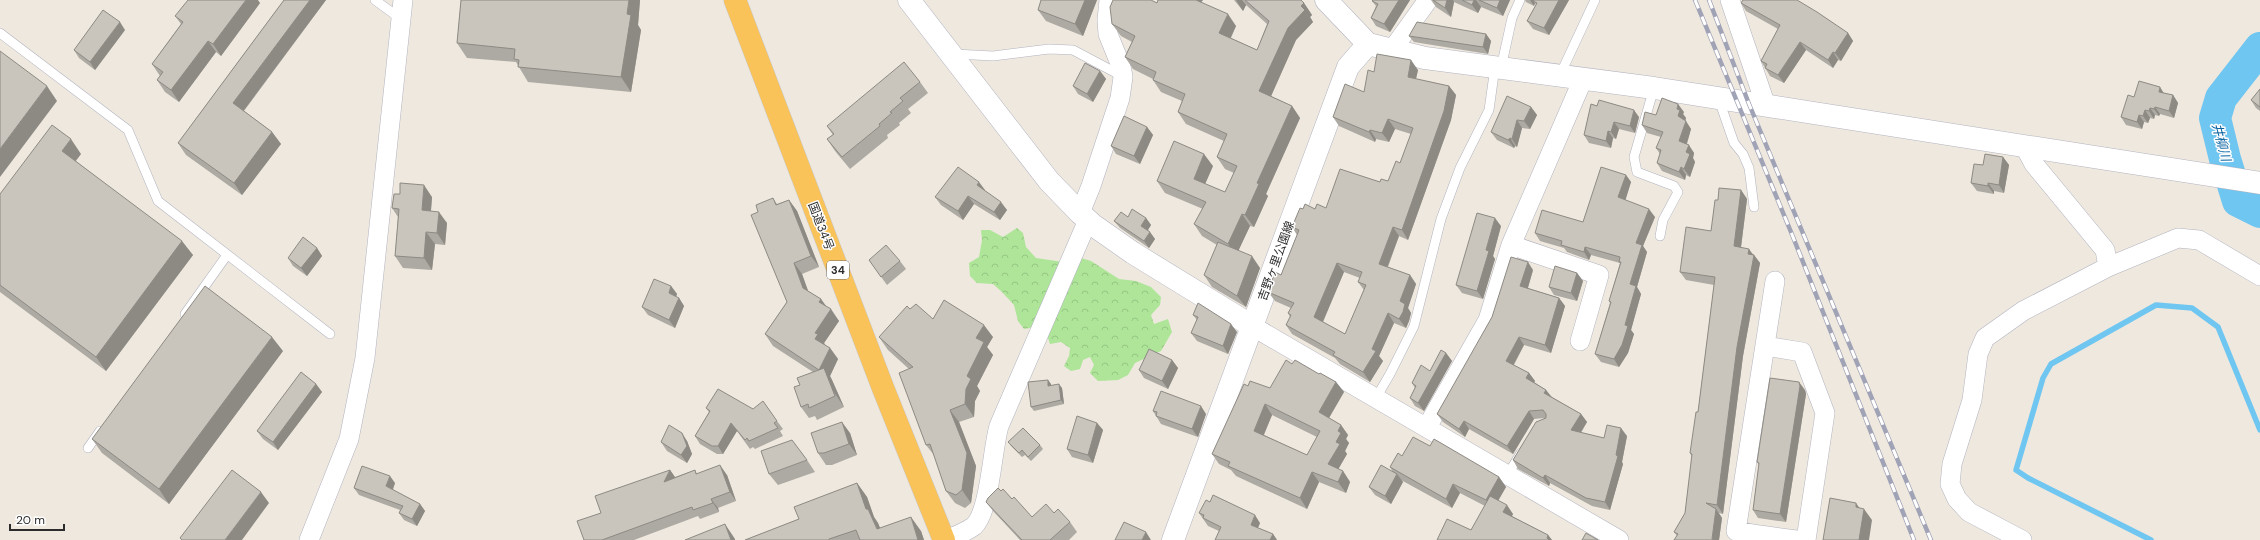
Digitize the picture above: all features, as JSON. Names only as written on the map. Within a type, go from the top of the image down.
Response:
[{"type":"highway","name":"国道34号","points":[[735,0],[883,388],[945,540]]},
{"type":"street","points":[[309,540],[349,439],[365,358],[403,0]]},
{"type":"street","points":[[909,0],[952,54],[1048,181],[1084,217],[1133,253],[1252,326],[1619,540]]},
{"type":"street","points":[[945,540],[974,526],[983,513],[987,500],[993,446],[999,426],[1084,217],[1091,186],[1120,98],[1123,77],[1108,34],[1107,20],[1109,0]]},
{"type":"street","points":[[1326,0],[1368,44],[1424,58],[1654,88],[1719,100],[1766,106],[2260,184]]},
{"type":"street","points":[[1392,50],[1428,0]]},
{"type":"street","points":[[1730,0],[1766,106]]},
{"type":"street","name":"吉野ヶ里公園線","points":[[1172,540],[1348,67],[1368,44]]},
{"type":"street","points":[[1427,427],[1482,333],[1488,320],[1511,245],[1583,79]]},
{"type":"street","points":[[2024,147],[2034,164],[2105,250],[2108,267]]},
{"type":"street","points":[[2022,540],[1969,512],[1958,499],[1950,484],[1952,464],[1972,400],[1978,354],[1984,338],[2022,311],[2108,267],[2178,238],[2199,240],[2260,276]]},
{"type":"street","points":[[1511,245],[1599,275],[1580,341]]},
{"type":"street","points":[[1775,280],[1766,346],[1736,531],[1759,537],[1796,540]]},
{"type":"street","points":[[1766,346],[1802,352],[1825,413],[1806,540]]},
{"type":"lane","points":[[375,0],[401,19]]},
{"type":"lane","points":[[1376,398],[1414,326],[1441,218],[1460,168],[1489,110],[1498,68],[1512,18],[1520,0]]},
{"type":"lane","points":[[1560,76],[1595,0]]},
{"type":"lane","points":[[0,33],[128,130],[158,201],[330,334]]},
{"type":"lane","points":[[952,54],[993,56],[1048,49],[1073,50],[1123,77]]},
{"type":"lane","points":[[1654,88],[1634,157],[1638,172],[1674,186],[1678,192],[1663,220],[1660,236]]},
{"type":"lane","points":[[1719,100],[1734,143],[1743,154],[1749,168],[1754,207]]},
{"type":"lane","points":[[181,319],[227,255]]},
{"type":"lane","points":[[88,448],[106,422]]},
{"type":"lane","points":[[1508,474],[1526,443]]},
{"type":"green space","points":[[1017,228],[1023,233],[1026,247],[1036,258],[1063,262],[1081,258],[1091,261],[1119,279],[1136,281],[1151,287],[1161,297],[1160,305],[1151,315],[1154,324],[1168,319],[1172,332],[1161,351],[1135,363],[1128,375],[1118,380],[1098,381],[1090,373],[1094,365],[1090,357],[1083,360],[1080,369],[1071,371],[1064,366],[1069,356],[1070,348],[1061,342],[1050,344],[1046,332],[1035,327],[1024,329],[1018,321],[1014,305],[1002,292],[993,284],[977,283],[970,276],[969,263],[979,257],[982,240],[981,230],[990,230],[1003,237]]},
{"type":"building","points":[[188,0],[246,0],[213,44],[208,41],[171,90],[157,80],[163,72],[152,64],[183,22],[175,16]]},
{"type":"building","points":[[284,0],[310,0],[233,103],[272,132],[234,183],[178,143]]},
{"type":"building","points":[[461,0],[629,0],[627,14],[631,15],[621,77],[518,67],[519,60],[514,59],[515,49],[457,43]]},
{"type":"building","points":[[1041,0],[1085,0],[1075,24],[1038,10]]},
{"type":"building","points":[[1113,0],[1151,0],[1157,3],[1158,0],[1196,0],[1228,14],[1219,33],[1257,50],[1269,21],[1245,0],[1301,0],[1304,3],[1301,6],[1305,10],[1288,28],[1259,91],[1292,106],[1257,183],[1259,184],[1245,215],[1242,214],[1228,244],[1194,224],[1206,202],[1157,181],[1174,141],[1204,154],[1194,179],[1225,192],[1237,166],[1217,157],[1227,134],[1178,112],[1185,94],[1153,80],[1156,72],[1125,57],[1135,36],[1112,24],[1110,7]]},
{"type":"building","points":[[1399,0],[1384,24],[1371,18],[1378,4],[1372,1]]},
{"type":"building","points":[[1433,0],[1447,0],[1445,8]]},
{"type":"building","points":[[1462,0],[1474,0],[1472,5]]},
{"type":"building","points":[[1479,0],[1500,0],[1497,8]]},
{"type":"building","points":[[1559,0],[1544,28],[1527,21],[1537,3],[1533,1]]},
{"type":"building","points":[[1743,0],[1797,0],[1848,33],[1835,53],[1833,52],[1828,60],[1800,42],[1778,75],[1765,68],[1767,64],[1761,61],[1780,25],[1741,3]]},
{"type":"building","points":[[103,10],[120,22],[90,62],[74,50]]},
{"type":"building","points":[[1417,22],[1486,34],[1483,47],[1409,36]]},
{"type":"building","points":[[0,51],[47,86],[0,149]]},
{"type":"building","points":[[1377,54],[1411,60],[1408,77],[1449,86],[1444,111],[1402,230],[1393,227],[1379,264],[1410,275],[1400,301],[1405,304],[1403,312],[1399,319],[1388,313],[1372,349],[1376,351],[1363,372],[1333,355],[1335,352],[1286,325],[1291,315],[1288,313],[1294,303],[1268,292],[1275,272],[1281,275],[1299,230],[1292,227],[1300,208],[1303,209],[1305,204],[1315,209],[1317,204],[1326,208],[1340,169],[1380,182],[1381,179],[1388,181],[1396,161],[1400,163],[1413,128],[1388,119],[1382,133],[1370,130],[1369,132],[1333,117],[1345,84],[1364,92],[1368,70],[1374,72]],"holes":[[[1337,263],[1362,272],[1358,282],[1366,285],[1345,334],[1314,317]]]},
{"type":"building","points":[[904,62],[920,82],[900,98],[903,101],[890,112],[892,113],[879,124],[880,126],[842,157],[827,139],[834,134],[827,126]]},
{"type":"building","points":[[1085,63],[1100,71],[1087,94],[1073,86]]},
{"type":"building","points":[[2139,81],[2160,87],[2159,92],[2173,95],[2169,111],[2155,107],[2154,109],[2150,108],[2149,111],[2145,110],[2143,116],[2139,115],[2137,122],[2121,117],[2128,95],[2134,97]]},
{"type":"building","points":[[2260,89],[2260,107],[2251,100]]},
{"type":"building","points":[[1507,96],[1531,107],[1524,121],[1517,120],[1512,139],[1510,138],[1508,140],[1491,132]]},
{"type":"building","points":[[1662,98],[1678,104],[1677,109],[1680,110],[1678,116],[1686,121],[1679,141],[1689,145],[1686,152],[1690,154],[1684,169],[1681,167],[1679,172],[1657,163],[1661,150],[1656,148],[1663,132],[1642,125],[1645,112],[1656,115]]},
{"type":"building","points":[[1599,100],[1634,110],[1630,126],[1614,122],[1611,132],[1608,131],[1606,141],[1584,135],[1591,104],[1597,106]]},
{"type":"building","points":[[1124,116],[1147,127],[1134,156],[1111,146]]},
{"type":"building","points":[[52,125],[71,139],[62,151],[182,241],[96,357],[0,285],[0,194]]},
{"type":"building","points":[[1985,154],[2003,157],[1999,185],[1988,183],[1988,186],[1971,183],[1974,164],[1983,165]]},
{"type":"building","points":[[958,167],[979,182],[977,185],[1001,202],[994,212],[968,196],[958,211],[935,197]]},
{"type":"building","points":[[1601,167],[1626,175],[1618,197],[1649,209],[1636,243],[1642,245],[1630,284],[1636,286],[1625,325],[1628,326],[1622,345],[1614,359],[1595,354],[1611,302],[1609,301],[1621,262],[1619,262],[1620,257],[1585,247],[1584,252],[1561,245],[1562,241],[1535,233],[1542,210],[1583,222]]},
{"type":"building","points":[[400,183],[424,185],[422,210],[439,212],[437,233],[426,232],[424,258],[395,256],[399,209],[392,208],[394,194],[400,194]]},
{"type":"building","points":[[1719,188],[1741,190],[1734,246],[1749,249],[1748,254],[1754,255],[1737,347],[1717,505],[1706,503],[1716,509],[1712,539],[1715,540],[1674,540],[1678,534],[1674,532],[1685,513],[1692,454],[1690,453],[1696,412],[1698,412],[1715,277],[1680,272],[1686,227],[1711,231],[1715,200],[1718,200]]},
{"type":"building","points":[[773,198],[776,205],[789,200],[811,256],[794,263],[803,288],[821,299],[819,302],[831,309],[815,333],[818,334],[815,339],[830,348],[819,370],[765,334],[787,302],[751,215],[758,212],[756,205]]},
{"type":"building","points":[[1132,209],[1146,218],[1141,226],[1150,232],[1144,241],[1114,221],[1121,212],[1128,217]]},
{"type":"building","points":[[1477,213],[1495,218],[1486,250],[1489,251],[1477,291],[1456,285]]},
{"type":"building","points":[[303,237],[317,248],[301,268],[288,258]]},
{"type":"building","points":[[1218,242],[1252,256],[1237,296],[1204,275]]},
{"type":"building","points":[[886,245],[900,261],[881,277],[869,260]]},
{"type":"building","points":[[1511,257],[1528,262],[1520,286],[1559,298],[1545,345],[1519,337],[1506,361],[1529,373],[1526,378],[1546,390],[1544,393],[1581,414],[1571,430],[1604,438],[1607,425],[1621,428],[1616,455],[1618,456],[1605,502],[1586,498],[1545,475],[1543,478],[1513,460],[1536,422],[1546,418],[1546,414],[1543,410],[1529,411],[1507,446],[1464,421],[1459,429],[1437,414],[1492,317]]},
{"type":"building","points":[[1555,266],[1577,273],[1571,293],[1549,287]]},
{"type":"building","points":[[654,279],[671,286],[669,293],[679,298],[669,320],[642,307]]},
{"type":"building","points":[[205,286],[272,337],[159,489],[92,439]]},
{"type":"building","points":[[944,300],[984,325],[976,338],[984,342],[967,376],[971,379],[966,389],[965,404],[950,410],[967,453],[962,490],[956,495],[946,491],[930,444],[926,445],[899,373],[913,367],[879,337],[907,306],[910,309],[916,304],[933,319]]},
{"type":"building","points":[[1198,303],[1231,324],[1223,346],[1191,333],[1198,317],[1193,315]]},
{"type":"building","points":[[1149,349],[1172,360],[1162,381],[1139,370]]},
{"type":"building","points":[[1441,350],[1446,353],[1418,403],[1410,398],[1416,386],[1412,383],[1421,365],[1430,371]]},
{"type":"building","points":[[1286,360],[1292,364],[1295,360],[1336,382],[1319,412],[1341,425],[1338,431],[1341,433],[1336,442],[1340,444],[1328,464],[1343,471],[1338,482],[1312,472],[1300,498],[1228,466],[1230,462],[1212,454],[1244,384],[1248,386],[1250,381],[1270,388]],"holes":[[[1265,404],[1320,431],[1307,455],[1254,431]]]},
{"type":"building","points":[[824,368],[835,396],[809,408],[808,404],[801,407],[794,387],[800,385],[797,378]]},
{"type":"building","points":[[301,372],[316,384],[273,442],[257,431]]},
{"type":"building","points":[[1770,378],[1799,382],[1800,386],[1780,514],[1753,510],[1759,463],[1757,462]]},
{"type":"building","points":[[1048,380],[1048,386],[1059,384],[1061,400],[1031,407],[1028,382]]},
{"type":"building","points":[[718,389],[753,409],[763,401],[777,421],[774,423],[778,428],[749,441],[747,438],[745,440],[731,423],[718,446],[712,446],[695,436],[710,411],[706,408]]},
{"type":"building","points":[[1161,391],[1201,406],[1192,429],[1156,416],[1157,412],[1153,411]]},
{"type":"building","points":[[1077,416],[1097,423],[1088,455],[1067,449]]},
{"type":"building","points":[[842,422],[849,444],[824,453],[818,453],[811,433]]},
{"type":"building","points":[[669,425],[682,433],[687,446],[681,455],[661,442]]},
{"type":"building","points":[[1023,428],[1040,445],[1028,457],[1022,450],[1019,453],[1008,442]]},
{"type":"building","points":[[1413,437],[1430,446],[1434,439],[1499,477],[1486,500],[1453,484],[1446,499],[1390,467],[1398,453],[1402,456]]},
{"type":"building","points":[[792,440],[807,460],[769,474],[761,451]]},
{"type":"building","points":[[720,465],[730,492],[711,499],[713,503],[693,510],[692,507],[602,540],[584,540],[577,521],[601,513],[595,496],[670,470],[664,482],[695,470],[696,474]]},
{"type":"building","points":[[1381,465],[1397,474],[1385,496],[1369,487]]},
{"type":"building","points":[[362,466],[390,476],[386,486],[420,504],[412,519],[399,513],[403,506],[354,488]]},
{"type":"building","points":[[232,470],[261,492],[225,540],[182,540],[180,538]]},
{"type":"building","points":[[857,483],[866,509],[868,509],[877,529],[911,517],[918,540],[860,540],[856,530],[829,540],[745,540],[799,519],[794,507]]},
{"type":"building","points":[[998,488],[1001,491],[1003,489],[1012,499],[1014,497],[1032,517],[1046,504],[1054,513],[1058,509],[1070,522],[1050,540],[1022,540],[986,502]]},
{"type":"building","points":[[1213,495],[1255,515],[1251,525],[1273,534],[1270,540],[1215,540],[1221,527],[1203,518],[1204,515],[1199,513],[1206,500],[1210,502]]},
{"type":"building","points":[[1490,496],[1507,505],[1503,512],[1548,535],[1547,538],[1549,540],[1437,540],[1447,519],[1471,530]]},
{"type":"building","points":[[1830,498],[1856,503],[1856,507],[1864,509],[1859,540],[1823,540]]},
{"type":"building","points":[[1124,522],[1146,532],[1142,540],[1115,540]]},
{"type":"building","points":[[725,524],[731,540],[685,540]]},
{"type":"building","points":[[1586,533],[1598,540],[1582,540]]},
{"type":"waterway","name":"井柳川","points":[[2260,48],[2221,98],[2215,118],[2225,159],[2238,201],[2260,212]]},
{"type":"waterway","points":[[2151,540],[2028,478],[2016,470],[2043,378],[2051,364],[2156,305],[2192,308],[2218,327],[2260,430]]},
{"type":"railway","points":[[1695,0],[1791,232],[1914,540]]},
{"type":"railway","points":[[1709,0],[1749,104],[1931,540]]}]
